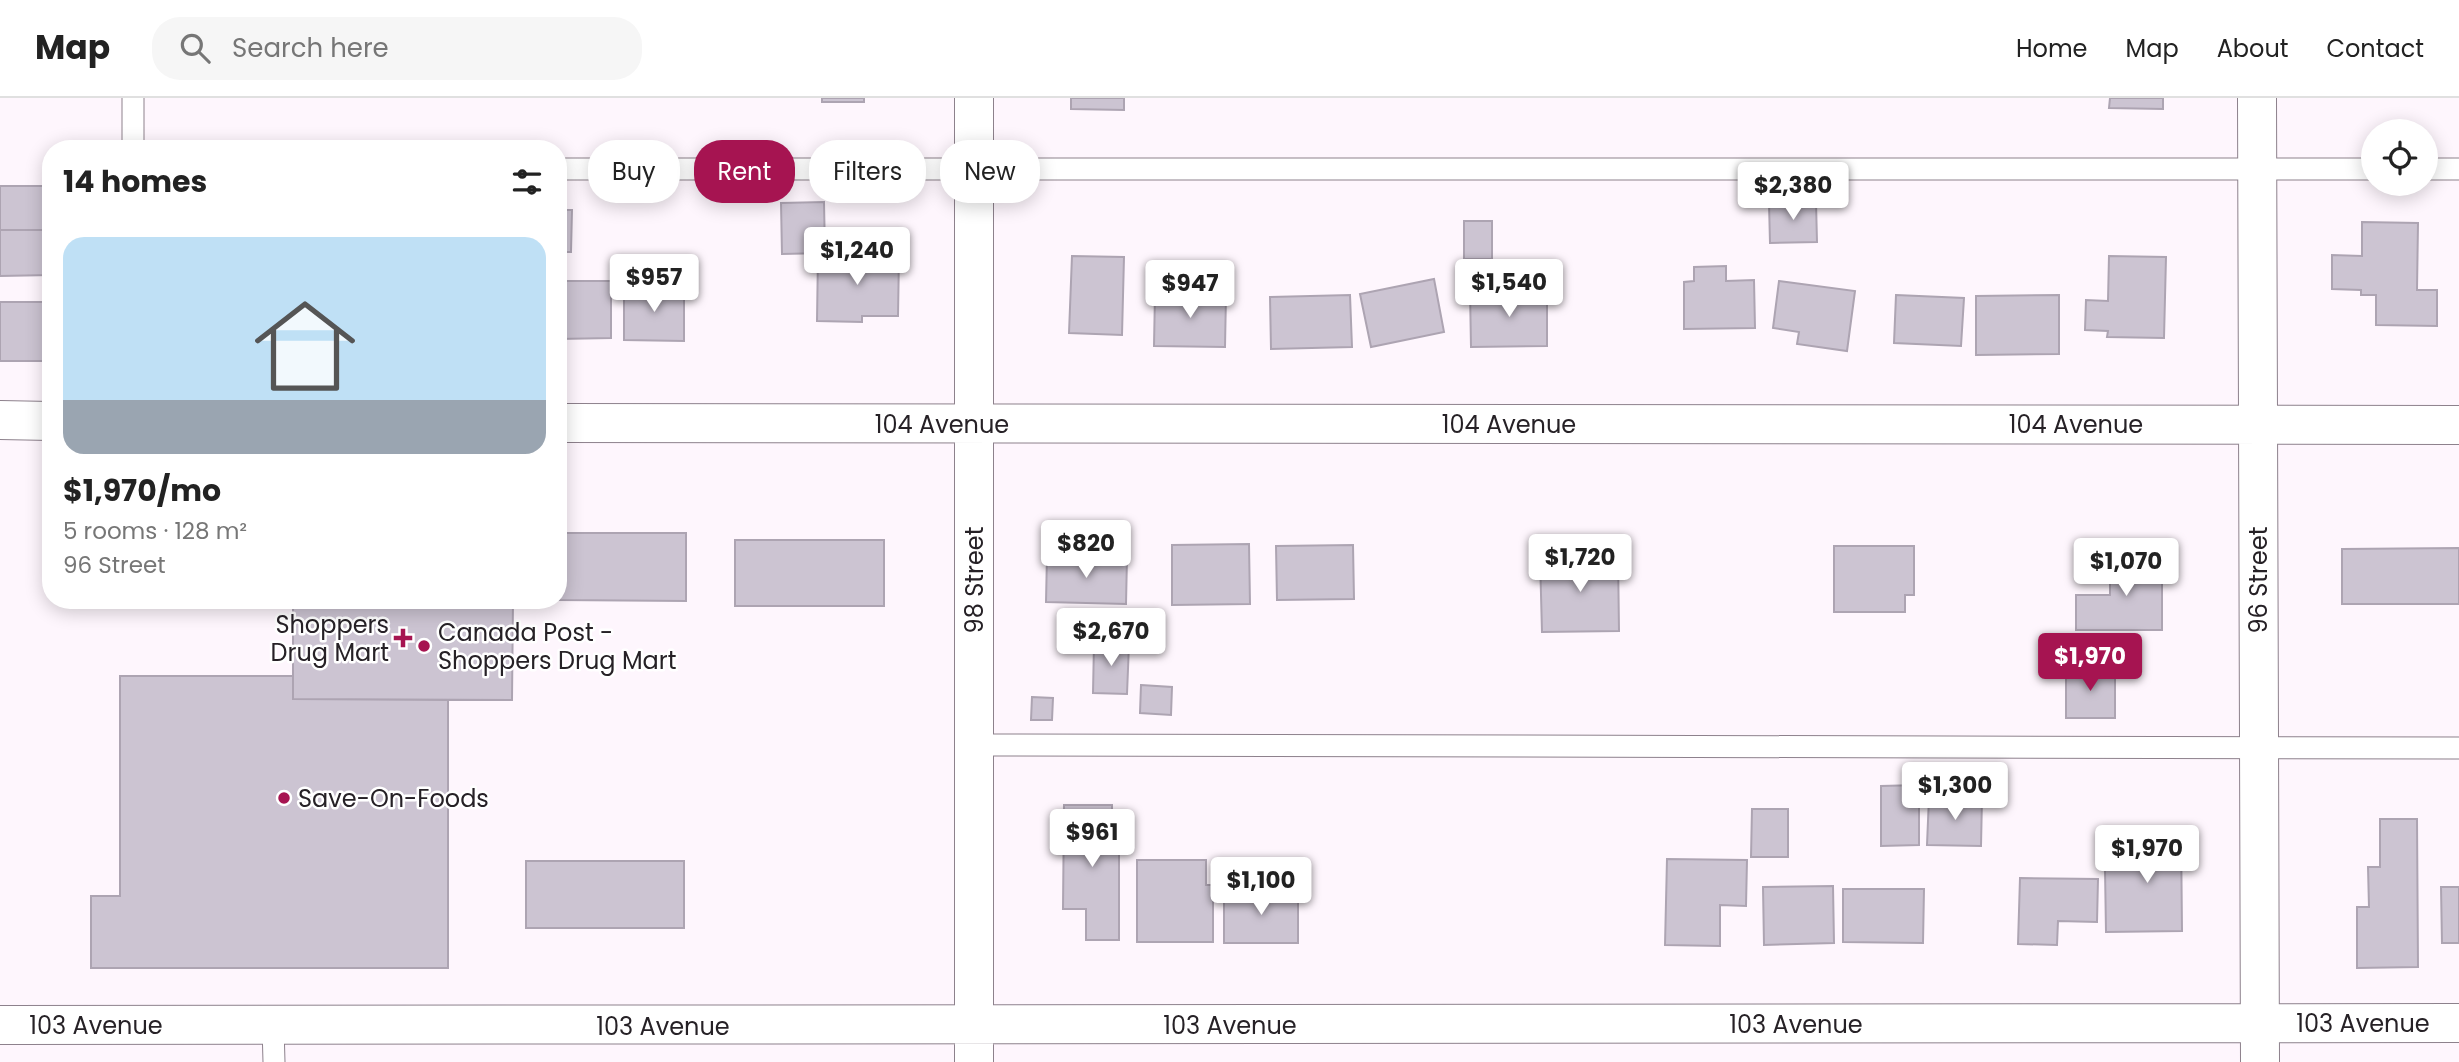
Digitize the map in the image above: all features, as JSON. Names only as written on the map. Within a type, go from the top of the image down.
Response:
[{"type":"street","name":"98 Street","points":[[974,98],[975,140]]},
{"type":"street","name":"96 Street","points":[[2257,98],[2260,1062]]},
{"type":"street","name":"98 Street","points":[[974,1044],[975,203]]},
{"type":"street","points":[[0,420],[42,421]]},
{"type":"street","name":"104 Avenue","points":[[567,423],[2459,425]]},
{"type":"street","name":"103 Avenue","points":[[0,1025],[274,1044],[974,1044],[2260,1023],[2459,1023]]},
{"type":"lane","points":[[133,98],[133,140]]},
{"type":"lane","points":[[567,169],[940,168]]},
{"type":"lane","points":[[1040,168],[2361,169]]},
{"type":"lane","points":[[2438,169],[2459,169]]},
{"type":"lane","points":[[975,745],[2459,748]]},
{"type":"building","points":[[822,98],[864,98],[864,102],[822,102]]},
{"type":"building","points":[[1071,98],[1124,98],[1124,110],[1071,109]]},
{"type":"building","points":[[2110,98],[2163,98],[2163,109],[2109,108]]},
{"type":"building","points":[[0,186],[42,186],[42,230],[0,230]]},
{"type":"building","points":[[1816,202],[1817,242],[1770,243],[1769,203]]},
{"type":"building","points":[[781,203],[824,203],[825,253],[782,254]]},
{"type":"building","points":[[567,210],[572,210],[571,252],[567,252]]},
{"type":"building","points":[[1464,221],[1492,221],[1492,259],[1464,259]]},
{"type":"building","points":[[2362,222],[2418,223],[2417,290],[2437,290],[2437,326],[2376,325],[2376,295],[2361,295],[2361,290],[2332,289],[2332,255],[2362,256]]},
{"type":"building","points":[[0,230],[42,230],[42,275],[0,276]]},
{"type":"building","points":[[818,254],[899,255],[898,316],[862,316],[862,322],[817,321]]},
{"type":"building","points":[[1072,256],[1124,257],[1122,335],[1069,333]]},
{"type":"building","points":[[2109,256],[2166,257],[2164,338],[2107,337],[2108,331],[2085,330],[2086,300],[2108,301]]},
{"type":"building","points":[[1726,266],[1726,281],[1754,280],[1755,328],[1684,329],[1684,282],[1694,281],[1694,267]]},
{"type":"building","points":[[1434,279],[1444,332],[1371,347],[1360,294]]},
{"type":"building","points":[[567,281],[611,281],[611,338],[567,339]]},
{"type":"building","points":[[1779,281],[1855,291],[1847,351],[1797,344],[1799,332],[1773,328]]},
{"type":"building","points":[[624,287],[684,287],[684,341],[624,340]]},
{"type":"building","points":[[1470,291],[1547,291],[1547,346],[1471,347]]},
{"type":"building","points":[[1155,294],[1226,295],[1225,347],[1154,346]]},
{"type":"building","points":[[1350,295],[1352,347],[1271,349],[1270,297]]},
{"type":"building","points":[[1896,295],[1964,298],[1961,346],[1894,343]]},
{"type":"building","points":[[2059,295],[2059,354],[1976,355],[1976,296]]},
{"type":"building","points":[[0,302],[42,302],[42,361],[0,361]]},
{"type":"building","points":[[567,533],[686,533],[686,601],[567,600]]},
{"type":"building","points":[[735,540],[884,540],[884,606],[735,606]]},
{"type":"building","points":[[1249,544],[1250,604],[1172,605],[1172,545]]},
{"type":"building","points":[[1353,545],[1354,599],[1277,600],[1276,546]]},
{"type":"building","points":[[1834,546],[1914,546],[1914,595],[1905,595],[1905,612],[1834,612]]},
{"type":"building","points":[[2459,548],[2459,604],[2342,604],[2342,549]]},
{"type":"building","points":[[1047,555],[1127,557],[1126,604],[1046,602]]},
{"type":"building","points":[[1618,556],[1619,631],[1542,632],[1540,557]]},
{"type":"building","points":[[2110,556],[2162,556],[2162,630],[2076,630],[2076,595],[2110,595]]},
{"type":"building","name":"Shoppers Drug Mart","points":[[293,609],[513,609],[512,700],[293,699]]},
{"type":"building","points":[[1094,643],[1129,644],[1127,694],[1093,693]]},
{"type":"building","points":[[2066,668],[2115,668],[2115,718],[2066,718]]},
{"type":"building","name":"Save-On-Foods","points":[[120,676],[293,676],[293,699],[448,700],[448,968],[91,968],[91,896],[120,896]]},
{"type":"building","points":[[1141,685],[1172,687],[1171,715],[1140,713]]},
{"type":"building","points":[[1032,697],[1053,698],[1052,720],[1031,720]]},
{"type":"building","points":[[1919,785],[1919,845],[1881,846],[1881,786]]},
{"type":"building","points":[[1929,797],[1982,798],[1981,846],[1927,845]]},
{"type":"building","points":[[1064,805],[1112,805],[1112,842],[1119,842],[1119,940],[1086,940],[1086,909],[1063,909]]},
{"type":"building","points":[[1752,809],[1788,809],[1788,857],[1751,857]]},
{"type":"building","points":[[2380,819],[2417,819],[2418,967],[2357,968],[2357,907],[2369,907],[2368,867],[2380,867]]},
{"type":"building","points":[[2181,830],[2182,931],[2106,932],[2105,869],[2127,869],[2126,831]]},
{"type":"building","points":[[1667,859],[1747,860],[1746,906],[1720,905],[1720,946],[1665,945]]},
{"type":"building","points":[[1137,860],[1206,860],[1206,885],[1213,885],[1213,942],[1137,942]]},
{"type":"building","points":[[526,861],[684,861],[684,928],[526,928]]},
{"type":"building","points":[[2020,878],[2098,879],[2097,922],[2058,921],[2057,945],[2018,944]]},
{"type":"building","points":[[1833,886],[1834,943],[1764,945],[1763,887]]},
{"type":"building","points":[[2441,887],[2459,887],[2459,943],[2442,943]]},
{"type":"building","points":[[1843,889],[1924,889],[1923,943],[1843,942]]},
{"type":"building","points":[[1224,891],[1298,892],[1298,943],[1224,943]]},
{"type":"place","name":"Shoppers Drug Mart","points":[[403,638]]},
{"type":"place","name":"Canada Post - Shoppers Drug Mart","points":[[424,646]]},
{"type":"place","name":"Save-On-Foods","points":[[284,798]]}]
